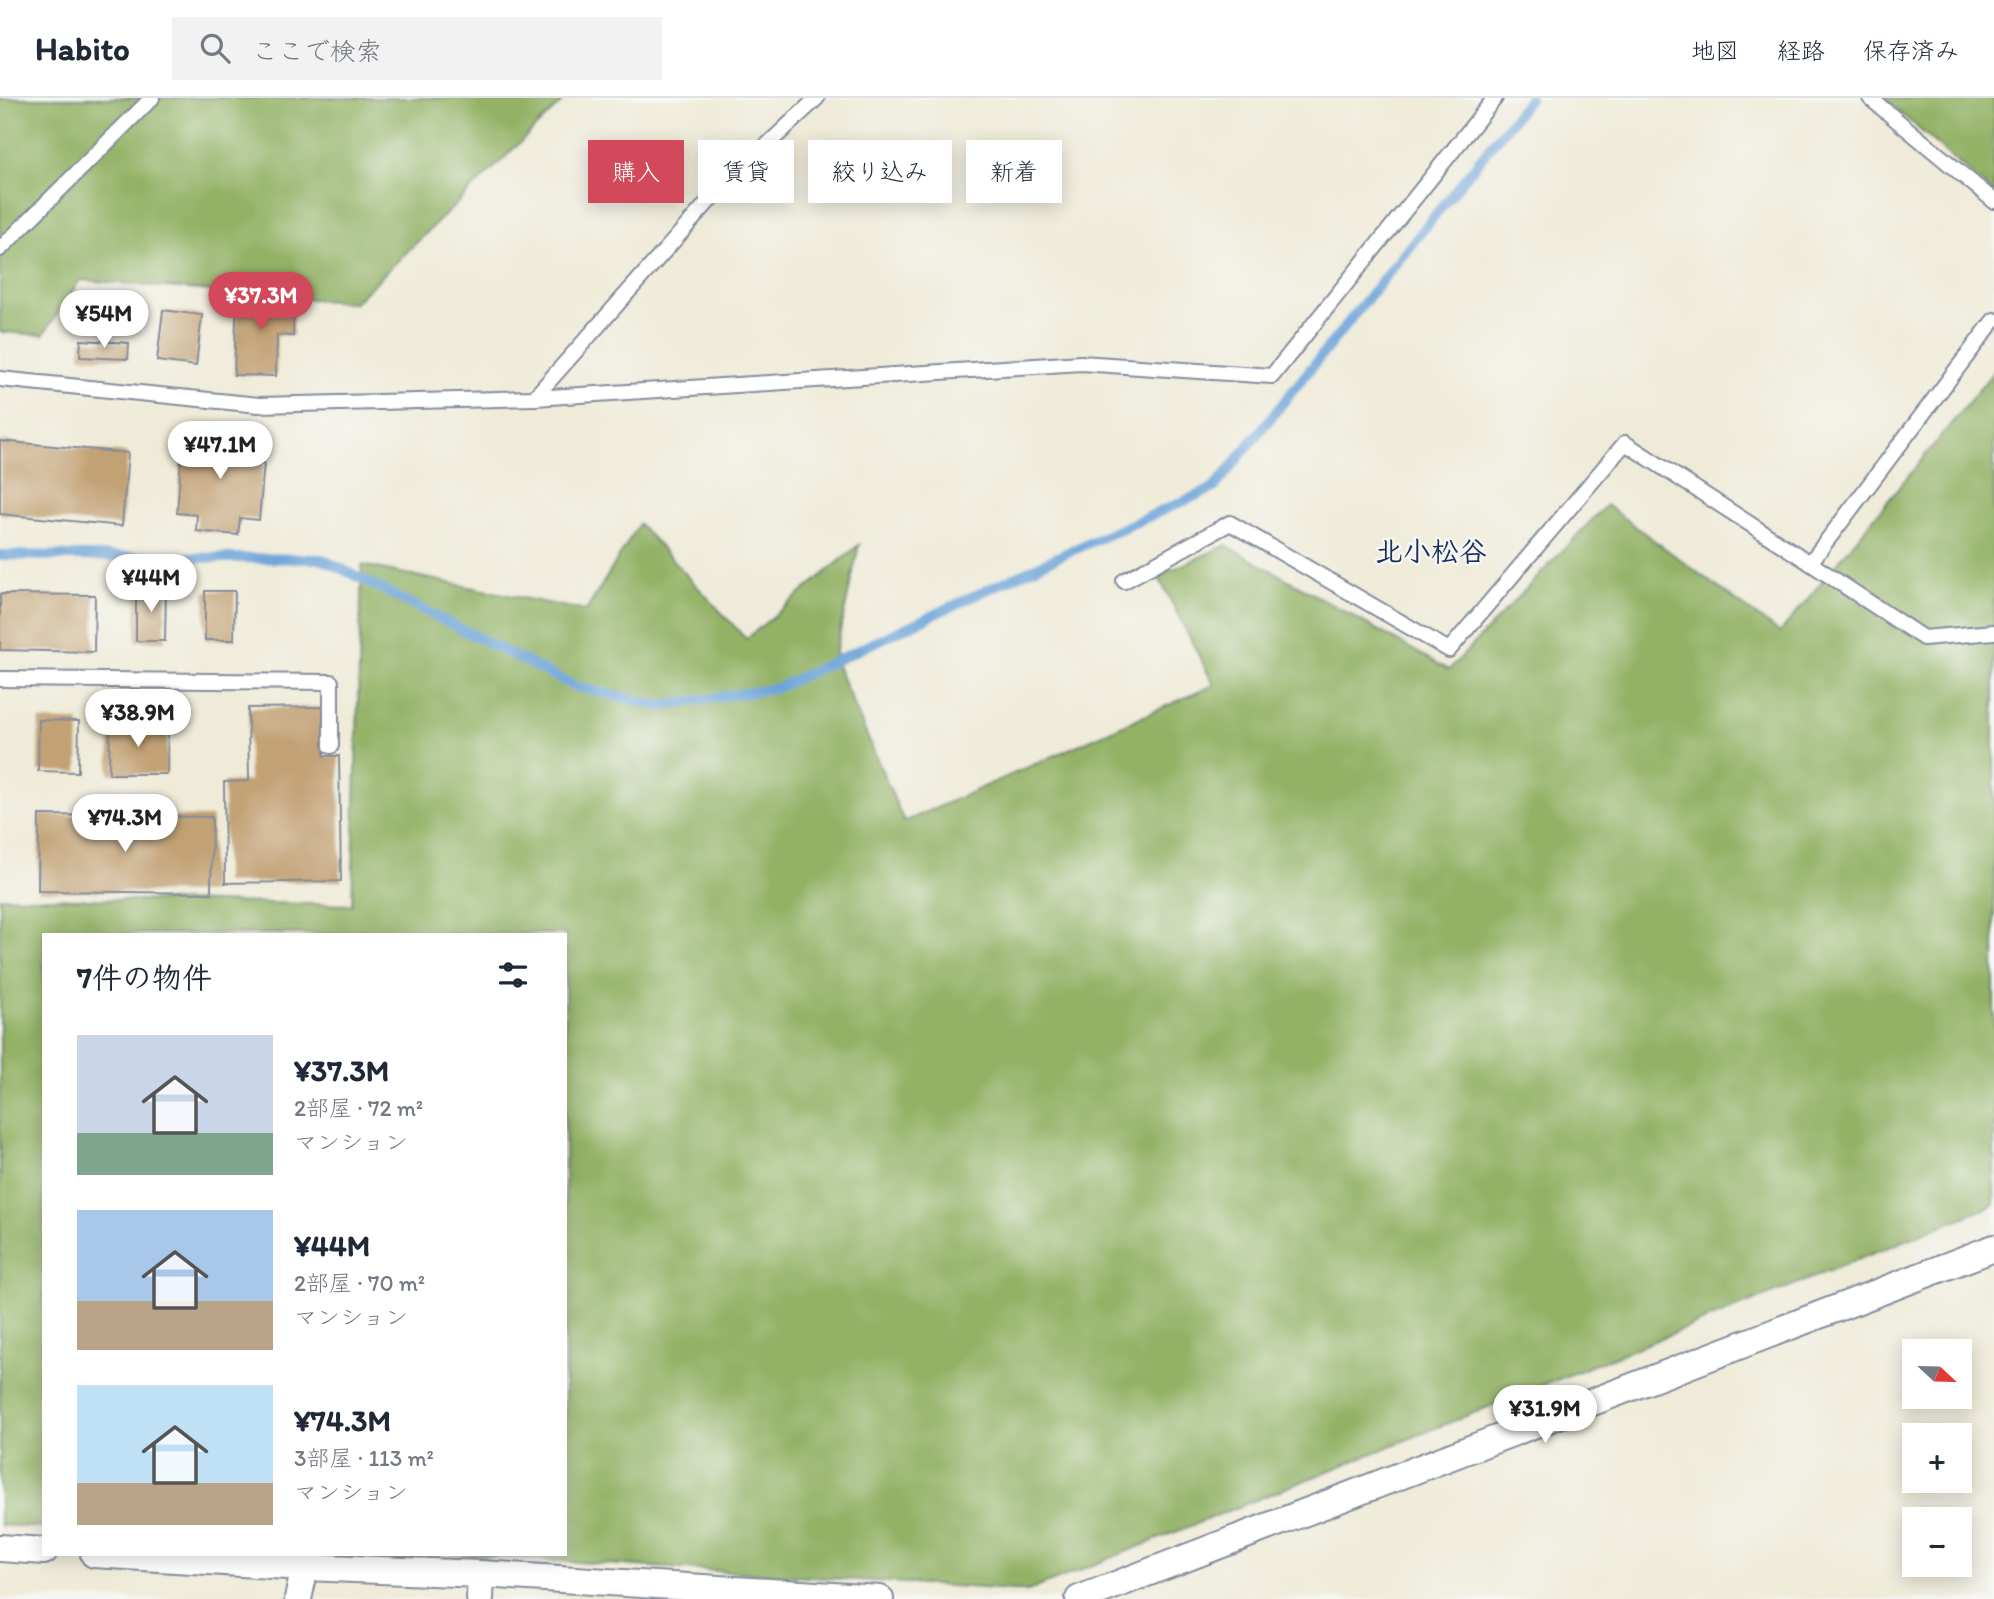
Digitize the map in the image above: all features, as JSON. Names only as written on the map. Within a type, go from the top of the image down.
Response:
[{"type":"street","points":[[1089,1597],[1994,1248]]},
{"type":"street","points":[[0,1548],[42,1551]]},
{"type":"street","points":[[126,1556],[304,1567],[481,1587],[880,1599]]},
{"type":"street","points":[[298,1599],[304,1567]]},
{"type":"lane","points":[[0,248],[152,98]]},
{"type":"lane","points":[[534,398],[716,193],[817,98]]},
{"type":"lane","points":[[0,379],[259,405],[534,398],[1081,363],[1272,376],[1495,98]]},
{"type":"lane","points":[[1870,98],[1994,201]]},
{"type":"lane","points":[[1810,563],[1994,320]]},
{"type":"lane","points":[[1124,581],[1230,523],[1448,650],[1625,443],[1923,638],[1994,632]]},
{"type":"lane","points":[[0,679],[331,682],[331,746]]},
{"type":"green space","points":[[0,98],[566,98],[354,303],[80,280],[43,335],[0,332]]},
{"type":"green space","points":[[1883,98],[1994,98],[1994,194]]},
{"type":"green space","points":[[1994,371],[1994,1205],[1028,1591],[481,1556],[567,1556],[567,933],[42,933],[42,1528],[0,1525],[0,897],[352,905],[362,565],[586,611],[639,524],[746,639],[859,545],[834,659],[904,822],[1214,685],[1158,576],[1226,545],[1449,670],[1606,505],[1780,633]]},
{"type":"building","points":[[237,294],[294,295],[293,336],[277,335],[276,376],[234,375]]},
{"type":"building","points":[[163,310],[202,315],[196,366],[157,361]]},
{"type":"building","points":[[81,340],[129,343],[128,359],[80,357]]},
{"type":"building","points":[[183,431],[259,437],[258,463],[264,463],[259,520],[240,518],[238,535],[196,531],[197,515],[177,513]]},
{"type":"building","points":[[0,441],[128,453],[122,526],[0,514]]},
{"type":"building","points":[[136,587],[166,588],[165,641],[136,641]]},
{"type":"building","points":[[205,591],[235,591],[234,640],[205,640]]},
{"type":"building","points":[[0,594],[95,595],[94,652],[0,650]]},
{"type":"building","points":[[324,707],[324,756],[339,756],[341,881],[225,883],[224,782],[249,781],[248,708]]},
{"type":"building","points":[[39,720],[79,721],[78,772],[38,771]]},
{"type":"building","points":[[110,723],[168,724],[167,774],[109,774]]},
{"type":"building","points":[[39,815],[212,817],[211,893],[38,891]]},
{"type":"waterway","points":[[0,555],[322,559],[574,686],[660,706],[777,688],[1066,553],[1214,488],[1530,98]]},
{"type":"district","name":"北小松谷","points":[[1431,551]]}]
